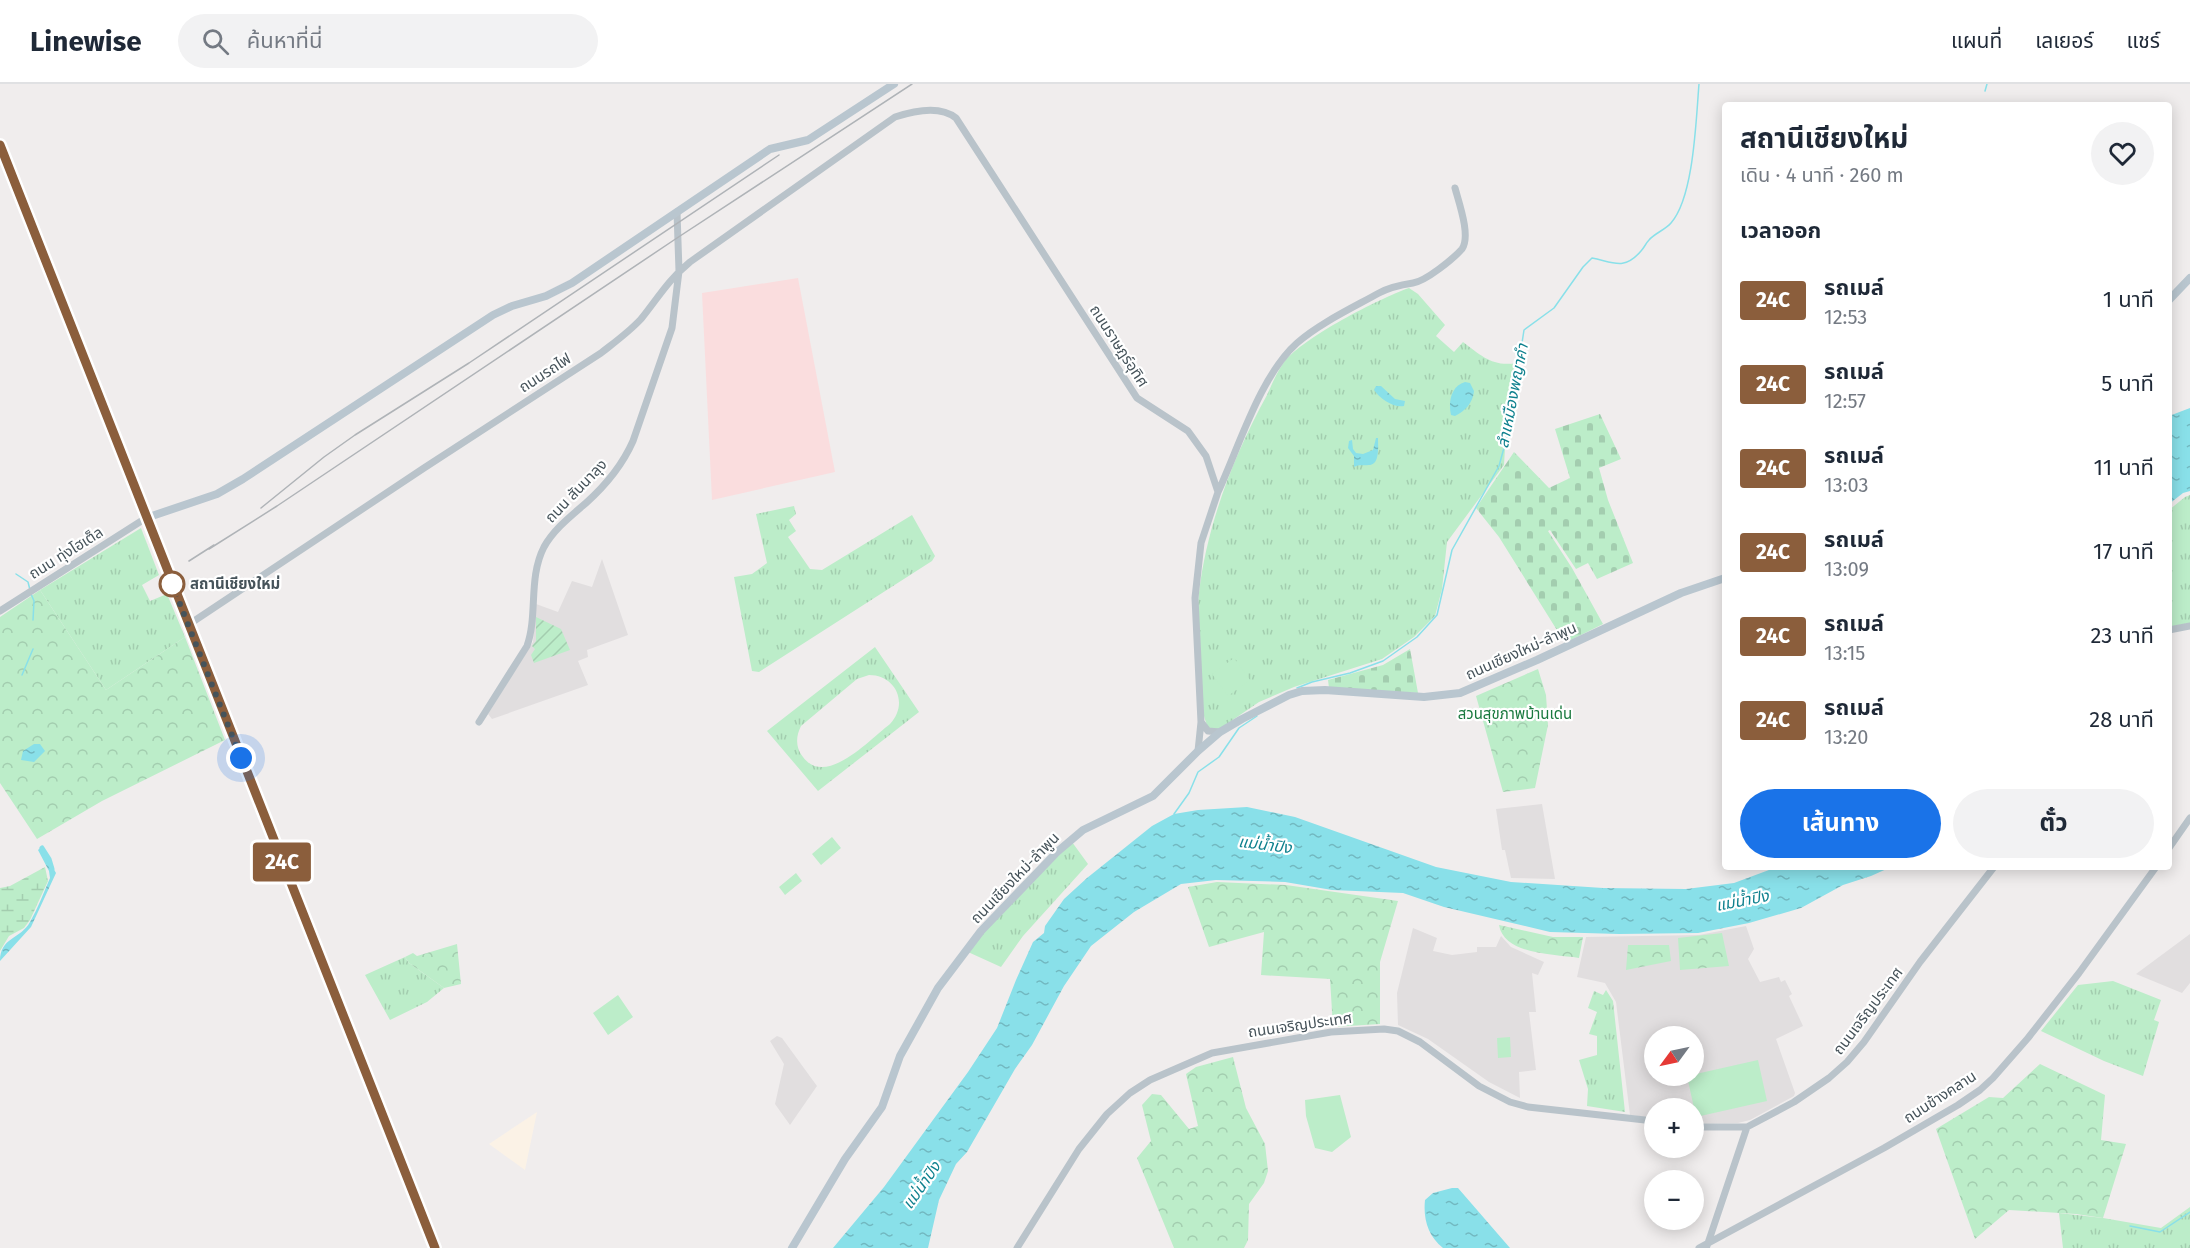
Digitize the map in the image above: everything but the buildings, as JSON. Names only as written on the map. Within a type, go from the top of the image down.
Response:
[{"type":"main road","points":[[146,518],[217,494],[243,479],[493,315],[512,306],[546,296],[572,283],[770,149],[808,140],[894,84]]},
{"type":"main road","points":[[0,145],[435,1248]]},
{"type":"main road","points":[[2172,297],[2190,278]]},
{"type":"main road","points":[[142,506],[157,515]]},
{"type":"main road","points":[[150,529],[157,515]]},
{"type":"main road","name":"ถนนเชียงใหม่-ลำพูน","points":[[792,1248],[845,1159],[882,1107],[900,1056],[938,988],[981,931],[1071,839],[1092,825],[1153,796],[1220,732],[1289,695],[1302,691],[1326,690],[1424,697],[1460,693],[1682,593],[1722,579]]},
{"type":"street","name":"ถนนราษฎร์อุทิศ","points":[[895,117],[915,111],[936,111],[951,114],[956,118],[1137,398],[1188,431],[1206,456],[1218,492]]},
{"type":"street","name":"ถนนรถไฟ","points":[[188,625],[601,353],[640,320],[663,288],[679,271],[895,117]]},
{"type":"street","points":[[1198,751],[1201,722],[1195,598],[1201,543],[1218,492],[1267,381],[1282,358],[1296,344],[1318,329],[1386,289],[1408,282],[1413,283],[1430,274],[1459,253],[1465,245],[1463,221],[1455,188]]},
{"type":"street","name":"ถนน สันนาลุง","points":[[479,722],[526,646],[530,635],[536,574],[545,546],[562,524],[588,502],[614,474],[633,441],[672,328],[679,271],[677,212]]},
{"type":"street","name":"ถนน ทุ่งโฮเต็ล","points":[[0,611],[146,518]]},
{"type":"street","points":[[2172,629],[2190,626]]},
{"type":"street","points":[[1201,722],[1208,731],[1220,732]]},
{"type":"street","points":[[2172,844],[2190,818]]},
{"type":"street","name":"ถนนเจริญประเทศ","points":[[1704,1127],[1747,1127],[1800,1099],[1847,1062],[1864,1042],[1920,962],[1992,870]]},
{"type":"street","name":"ถนนช้างคลาน","points":[[1699,1248],[1707,1246],[1884,1148],[1980,1090],[2028,1038],[2079,973],[2154,870]]},
{"type":"street","name":"ถนนเจริญประเทศ","points":[[1017,1248],[1079,1149],[1107,1114],[1130,1093],[1150,1080],[1207,1055],[1236,1048],[1331,1032],[1383,1029],[1398,1031],[1420,1042],[1479,1086],[1510,1102],[1528,1107],[1644,1120]]},
{"type":"street","points":[[1707,1246],[1747,1127]]},
{"type":"shaded area","points":[[798,278],[835,472],[712,500],[702,293]]},
{"type":"shaded area","points":[[602,559],[628,635],[587,650],[588,657],[578,661],[588,685],[492,719],[488,714],[533,642],[536,604],[558,612],[572,581],[592,587]]},
{"type":"shaded area","points":[[1542,804],[1555,879],[1511,878],[1505,850],[1502,850],[1496,809]]},
{"type":"shaded area","points":[[1746,926],[1754,949],[1748,959],[1760,982],[1779,977],[1781,982],[1785,980],[1792,994],[1789,996],[1803,1026],[1776,1039],[1795,1093],[1794,1096],[1750,1120],[1738,1123],[1704,1124],[1704,1098],[1644,1098],[1644,1117],[1630,1115],[1616,1002],[1605,983],[1577,977],[1586,937],[1699,935]]},
{"type":"shaded area","points":[[1413,928],[1437,938],[1433,951],[1452,955],[1477,952],[1477,947],[1496,947],[1501,936],[1511,947],[1544,962],[1538,975],[1532,973],[1536,1012],[1529,1012],[1536,1070],[1519,1072],[1520,1098],[1489,1082],[1428,1039],[1398,1025],[1397,993]]},
{"type":"shaded area","points":[[2190,934],[2190,983],[2182,993],[2136,974]]},
{"type":"shaded area","points":[[777,1036],[782,1038],[817,1086],[790,1125],[775,1104],[784,1064],[770,1041]]},
{"type":"shaded area","points":[[537,1112],[525,1170],[489,1144]]},
{"type":"green space","points":[[1409,288],[1418,294],[1445,325],[1436,336],[1454,352],[1463,342],[1494,362],[1517,363],[1506,431],[1504,465],[1447,542],[1442,589],[1435,616],[1414,637],[1382,659],[1294,687],[1259,702],[1218,730],[1209,729],[1201,698],[1198,602],[1208,541],[1233,466],[1284,362],[1324,330]]},
{"type":"green space","points":[[1600,414],[1621,459],[1599,468],[1608,500],[1633,563],[1597,579],[1588,563],[1576,569],[1550,530],[1548,531],[1572,568],[1603,624],[1565,643],[1499,537],[1476,508],[1514,452],[1549,488],[1570,478],[1555,429]]},
{"type":"green space","points":[[2190,495],[2190,623],[2172,626],[2172,508]]},
{"type":"green space","points":[[794,506],[796,514],[789,520],[796,531],[788,537],[810,569],[822,570],[912,515],[935,556],[932,561],[759,672],[752,671],[734,577],[752,574],[767,563],[756,514]]},
{"type":"green space","points":[[141,528],[159,575],[142,585],[150,601],[167,594],[185,637],[106,690],[40,590]]},
{"type":"green space","points":[[40,590],[106,690],[185,637],[225,740],[102,801],[37,839],[0,783],[0,617]]},
{"type":"green space","points":[[536,617],[561,629],[570,650],[534,663],[531,655],[535,649],[532,646],[536,641]]},
{"type":"green space","points":[[875,647],[919,712],[818,791],[767,731]],"holes":[[[869,675],[878,676],[893,685],[897,692],[899,708],[890,724],[848,758],[835,764],[823,767],[813,765],[803,757],[797,738],[801,726],[857,679]]]},
{"type":"green space","points":[[1410,649],[1418,693],[1329,688],[1328,680],[1383,665]]},
{"type":"green space","points":[[1234,658],[1250,680],[1228,696],[1212,674]]},
{"type":"green space","name":"สวนสุขภาพบ้านเด่น","points":[[1538,669],[1546,695],[1548,725],[1535,788],[1503,792],[1476,696]]},
{"type":"green space","points":[[832,837],[841,848],[821,865],[812,854]]},
{"type":"green space","points":[[1072,842],[1088,864],[1023,936],[1001,967],[968,952],[982,933]]},
{"type":"green space","points":[[45,867],[48,881],[30,920],[24,928],[9,936],[0,951],[0,888],[10,886]]},
{"type":"green space","points":[[796,873],[802,881],[785,895],[779,887]]},
{"type":"green space","points":[[1217,882],[1286,885],[1398,901],[1380,962],[1380,1024],[1333,1027],[1330,979],[1261,975],[1264,932],[1209,947],[1188,887]]},
{"type":"green space","points":[[1499,925],[1553,937],[1583,937],[1579,958],[1544,954],[1520,948],[1503,935]]},
{"type":"green space","points":[[1722,933],[1729,966],[1680,970],[1678,938]]},
{"type":"green space","points":[[457,944],[461,984],[444,988],[409,963],[405,957],[413,953],[417,956]]},
{"type":"green space","points":[[1628,945],[1669,945],[1671,961],[1626,970]]},
{"type":"green space","points":[[405,957],[409,963],[444,988],[427,1002],[390,1020],[365,975]]},
{"type":"green space","points":[[2113,981],[2161,1000],[2154,1020],[2159,1022],[2143,1076],[2104,1061],[2041,1031],[2078,985]]},
{"type":"green space","points":[[1606,990],[1613,1001],[1625,1112],[1587,1106],[1588,1089],[1579,1060],[1597,1055],[1597,1036],[1589,1034],[1597,1012],[1588,1008],[1594,991],[1603,995]]},
{"type":"green space","points":[[618,995],[633,1017],[608,1035],[593,1013]]},
{"type":"green space","points":[[1510,1037],[1511,1057],[1498,1058],[1497,1038]]},
{"type":"green space","points":[[1233,1057],[1246,1108],[1265,1144],[1268,1171],[1264,1183],[1249,1204],[1248,1240],[1244,1248],[1174,1248],[1137,1158],[1151,1141],[1142,1105],[1152,1094],[1161,1095],[1189,1129],[1198,1126],[1186,1074],[1196,1067]]},
{"type":"green space","points":[[1758,1060],[1767,1101],[1704,1115],[1704,1098],[1692,1098],[1689,1086],[1704,1086],[1704,1072]]},
{"type":"green space","points":[[2040,1064],[2105,1095],[2101,1140],[2126,1144],[2103,1218],[2009,1210],[1975,1239],[1936,1129],[1989,1097],[2003,1098]]},
{"type":"green space","points":[[1340,1095],[1351,1137],[1332,1152],[1315,1148],[1306,1116],[1305,1100]]},
{"type":"green space","points":[[2190,1207],[2190,1248],[2063,1248],[2059,1213],[2161,1228]]},
{"type":"water","points":[[1465,382],[1470,383],[1474,391],[1472,399],[1462,412],[1455,416],[1451,415],[1452,395],[1456,387]]},
{"type":"water","points":[[1376,386],[1381,386],[1395,399],[1405,401],[1404,406],[1396,406],[1383,400],[1374,390]]},
{"type":"water","points":[[2190,408],[2190,491],[2183,493],[2172,502],[2172,415]]},
{"type":"water","points":[[1376,438],[1378,438],[1378,450],[1375,462],[1354,467],[1354,456],[1348,448],[1349,441],[1352,440],[1356,453],[1363,454],[1373,450]]},
{"type":"water","points":[[34,744],[40,744],[45,751],[34,762],[21,760],[23,751]]},
{"type":"water","name":"แม่น้ำปิง","points":[[1247,807],[1295,817],[1436,867],[1511,882],[1603,888],[1686,889],[1734,883],[1769,870],[1884,870],[1843,885],[1801,908],[1749,923],[1698,933],[1550,932],[1444,907],[1403,893],[1332,890],[1285,882],[1216,880],[1181,884],[1134,912],[1091,946],[1064,986],[1032,1045],[1015,1069],[967,1152],[956,1164],[939,1200],[928,1248],[833,1248],[884,1187],[968,1072],[997,1028],[1033,942],[1044,933],[1045,926],[1064,899],[1152,826],[1174,814]]},
{"type":"water","points":[[41,847],[56,873],[31,927],[0,961],[3,947],[22,932],[30,922],[50,878],[49,871],[38,850]]},
{"type":"water","points":[[1458,1188],[1510,1248],[1443,1248],[1438,1243],[1428,1227],[1425,1200],[1433,1193]]},
{"type":"waterway","name":"ลำเหมืองพญาคำ","points":[[1297,688],[1383,661],[1417,637],[1437,615],[1452,550],[1499,466],[1508,433],[1524,330],[1554,308],[1592,258],[1618,264],[1629,261],[1651,238],[1671,223],[1679,211],[1689,177],[1699,84]]},
{"type":"waterway","points":[[1985,91],[1987,84]]},
{"type":"waterway","points":[[16,574],[28,582],[30,590]]},
{"type":"waterway","points":[[31,594],[34,601],[33,620]]},
{"type":"waterway","points":[[22,675],[33,649]]},
{"type":"waterway","name":"ลำเหมืองพญาคำ","points":[[1174,814],[1189,793],[1198,772],[1219,757],[1239,728],[1257,716]]},
{"type":"waterway","points":[[42,848],[52,869]]},
{"type":"waterway","points":[[2130,1226],[2160,1232],[2190,1212]]},
{"type":"railway","points":[[209,549],[912,84]]},
{"type":"railway","points":[[261,508],[355,435],[469,363],[779,155]]},
{"type":"railway","points":[[189,561],[214,545]]},
{"type":"bus line","name":"24C","points":[[0,145],[435,1248]]},
{"type":"place","name":"สถานีเชียงใหม่","points":[[172,584]]},
{"type":"route","points":[[172,584],[241,758]]}]
